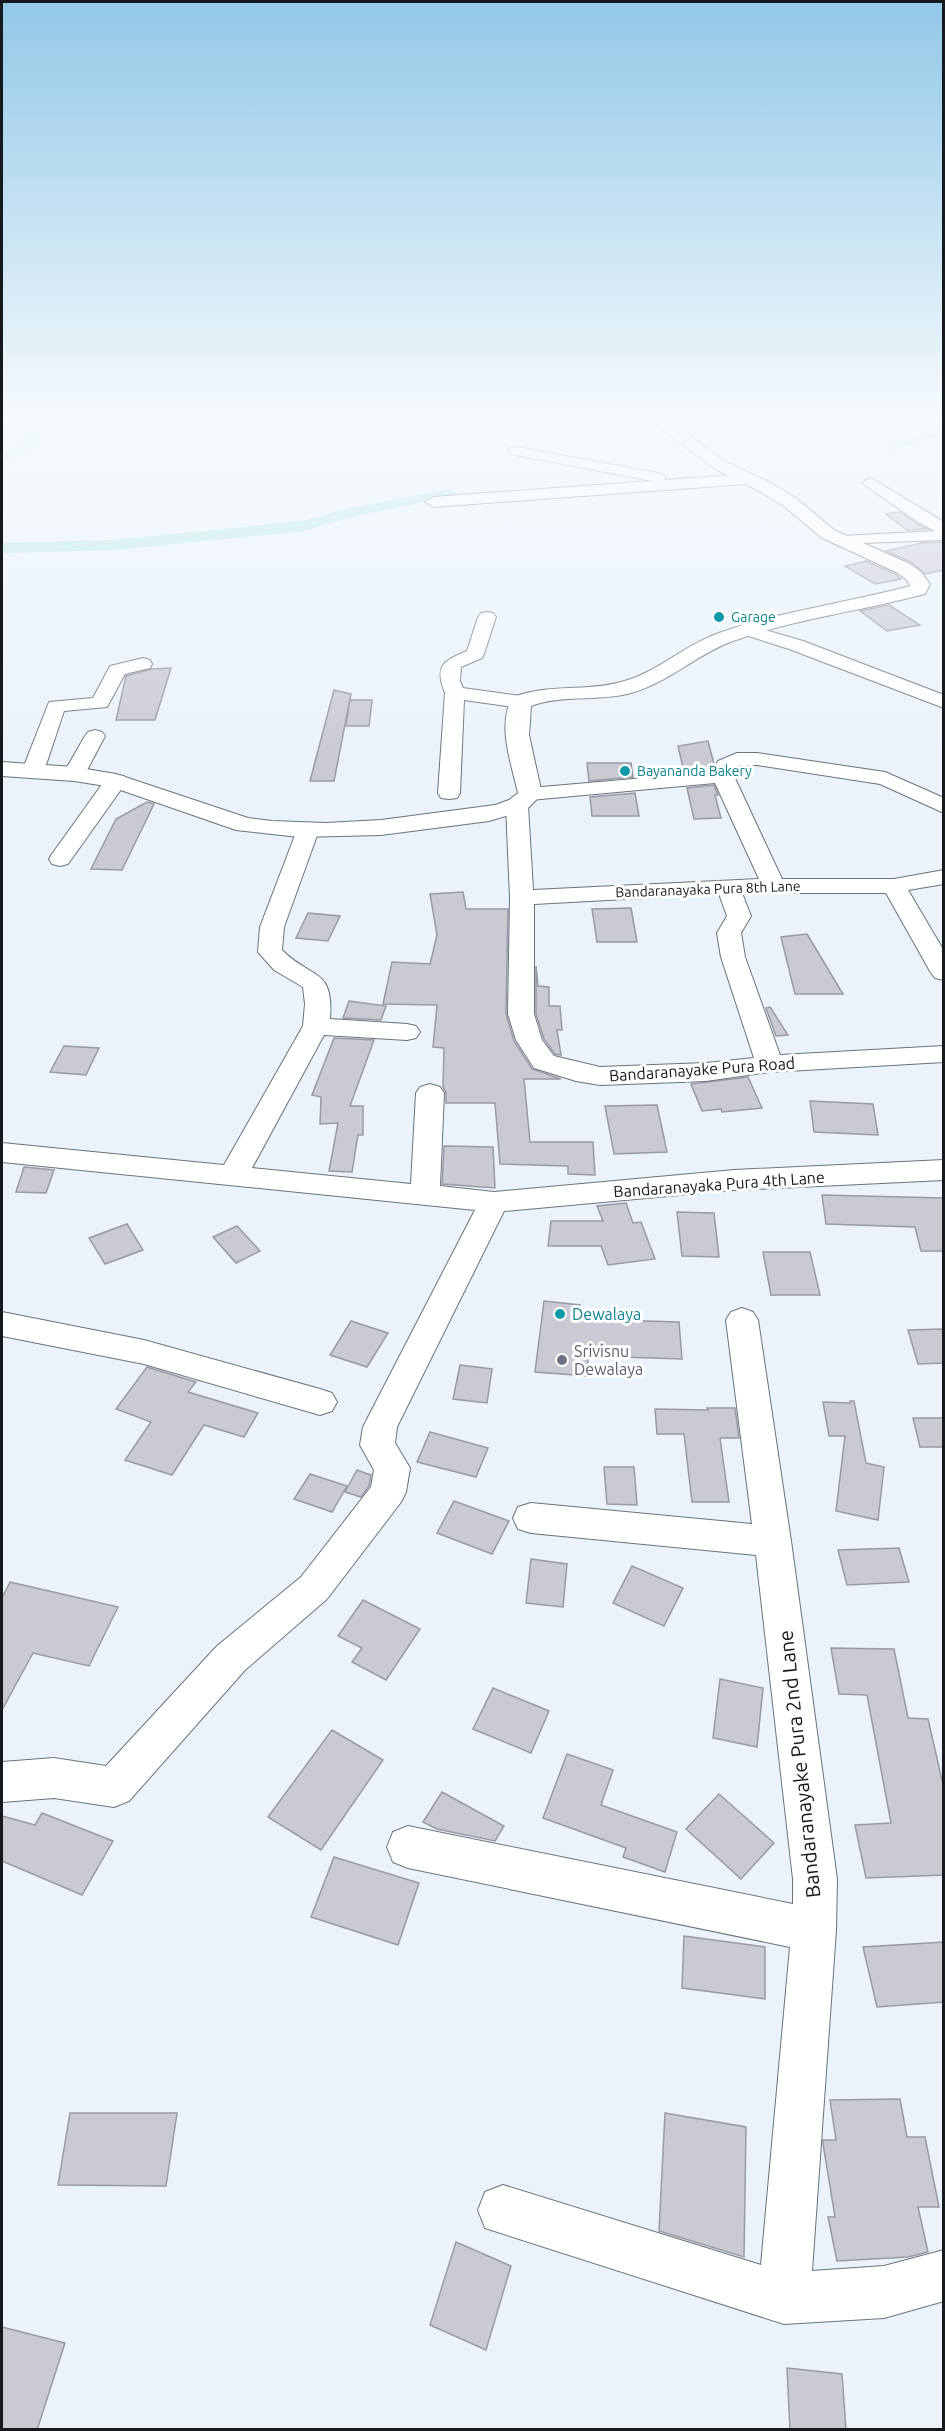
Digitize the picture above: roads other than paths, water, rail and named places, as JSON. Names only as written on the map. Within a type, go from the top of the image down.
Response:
[{"type":"street","points":[[455,693],[521,702],[542,696],[627,687],[643,682],[707,645],[748,630],[918,590],[920,584],[914,576],[825,531]]},
{"type":"street","points":[[841,541],[944,535]]},
{"type":"street","points":[[883,560],[916,558]]},
{"type":"street","points":[[448,793],[455,693],[450,681],[452,664],[475,654],[487,617]]},
{"type":"street","points":[[748,630],[796,645],[944,702]]},
{"type":"street","points":[[33,771],[56,706],[100,703],[117,670],[143,664]]},
{"type":"street","points":[[521,702],[517,711],[524,800]]},
{"type":"street","points":[[74,774],[95,736]]},
{"type":"street","points":[[774,886],[722,774],[725,765],[752,751],[885,778],[944,807]]},
{"type":"street","points":[[2,769],[74,774],[116,781],[245,825],[308,830],[430,822],[496,812],[524,800],[705,779],[722,774]]},
{"type":"street","points":[[60,859],[116,781]]},
{"type":"street","name":"Bandaranayake Pura Road","points":[[524,800],[520,1014],[529,1040],[544,1062],[576,1072],[600,1076],[706,1072],[770,1064],[944,1054]]},
{"type":"street","points":[[233,1176],[316,1026],[318,1004],[315,984],[283,964],[270,952],[272,927],[308,830]]},
{"type":"street","name":"Bandaranayaka Pura 8th Lane","points":[[522,898],[728,886],[894,886],[944,877]]},
{"type":"street","points":[[728,886],[739,916],[729,933],[733,957],[770,1064]]},
{"type":"street","points":[[894,886],[944,973]]},
{"type":"street","points":[[316,1026],[407,1032]]},
{"type":"street","points":[[425,1195],[430,1093]]},
{"type":"street","name":"Bandaranayaka Pura 4th Lane","points":[[2,1153],[494,1202],[734,1180],[944,1170]]},
{"type":"street","points":[[2,1782],[54,1778],[114,1787],[231,1658],[314,1588],[388,1492],[392,1468],[378,1445],[380,1427],[494,1202]]},
{"type":"street","name":"Bandaranayake Pura 2nd Lane","points":[[742,1320],[773,1541],[814,1880],[814,1930],[784,2298]]},
{"type":"street","points":[[2,1324],[144,1352],[320,1402]]},
{"type":"street","points":[[531,1518],[773,1541]]},
{"type":"street","points":[[408,1847],[814,1930]]},
{"type":"street","points":[[503,2210],[784,2298],[832,2297],[884,2292],[944,2276]]},
{"type":"waterway","points":[[2,548],[114,545],[249,531]]},
{"type":"place","name":"Garage","points":[[719,617]]},
{"type":"place","name":"Bayananda Bakery","points":[[625,771]]},
{"type":"place","name":"Dewalaya","points":[[560,1314]]},
{"type":"place","name":"Srivisnu Dewalaya","points":[[562,1360]]}]
